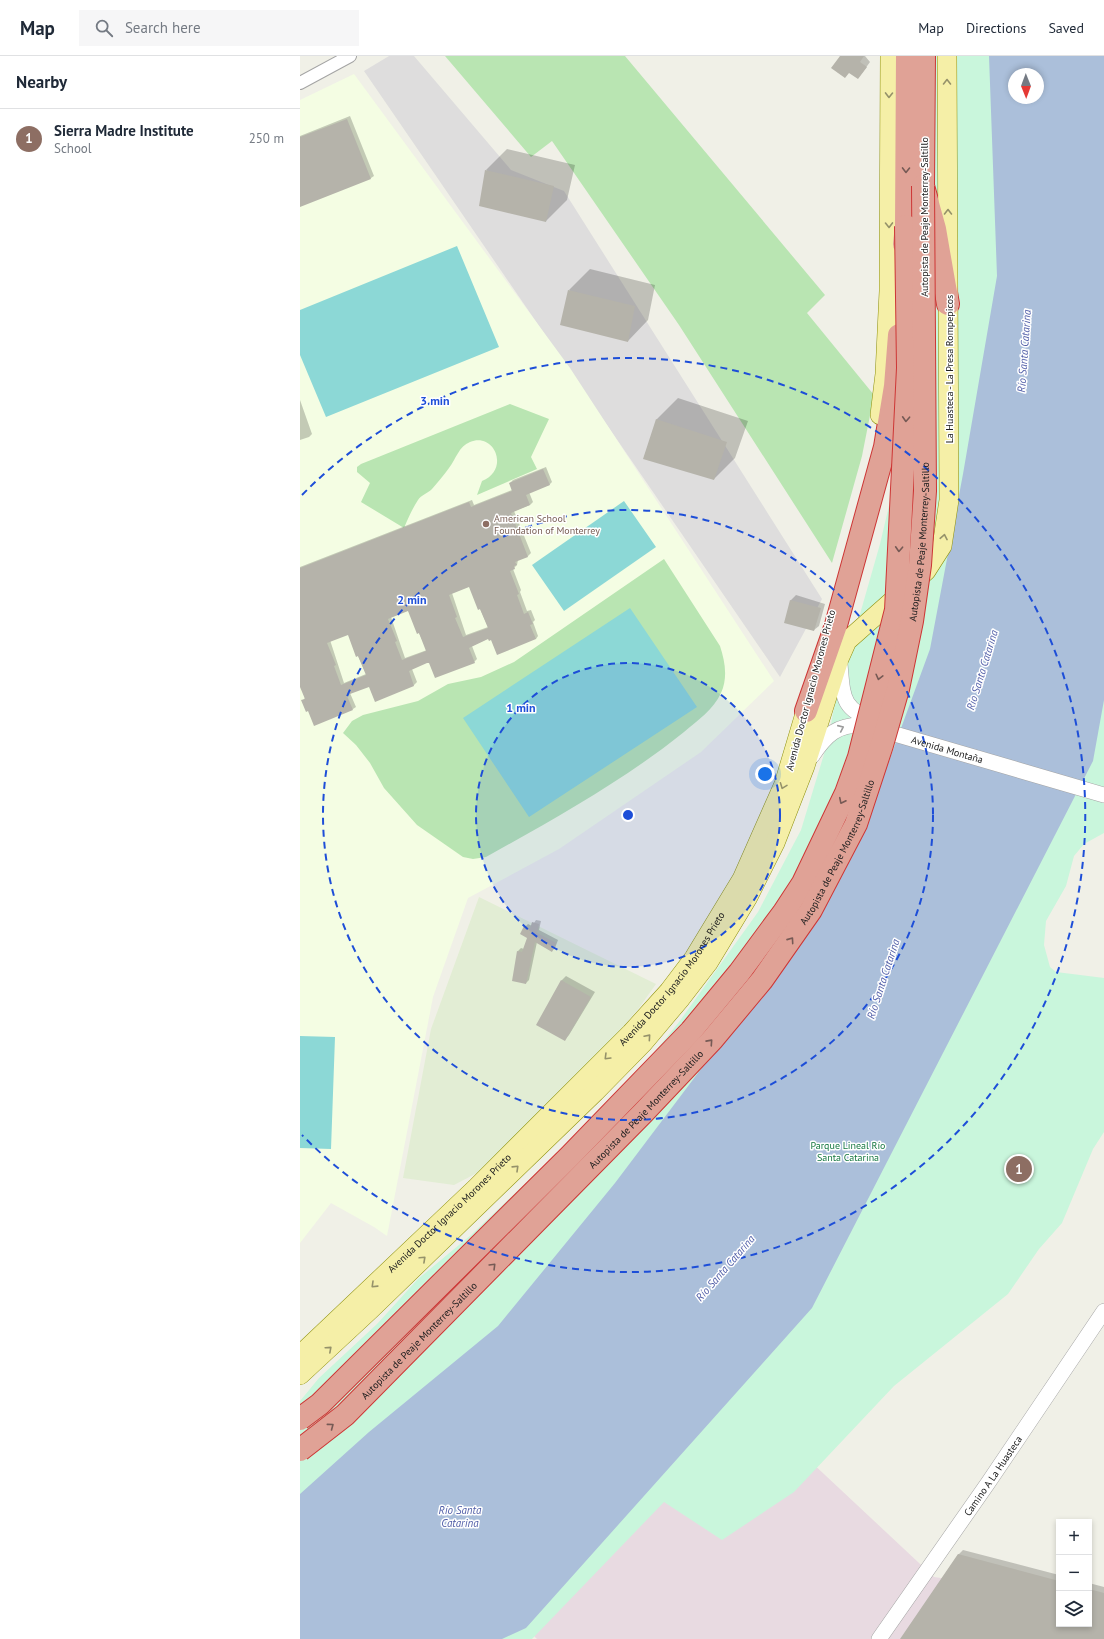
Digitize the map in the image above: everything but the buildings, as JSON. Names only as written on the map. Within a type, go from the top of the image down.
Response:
[{"type":"highway","points":[[806,711],[836,625],[885,447],[896,386],[906,226],[907,56]]},
{"type":"highway","name":"Autopista de Peaje Monterrey-Saltillo","points":[[300,1450],[345,1415],[643,1113],[712,1040],[762,980],[811,910],[856,824],[882,745],[898,689],[912,621],[920,565],[925,491],[923,186],[924,56]]},
{"type":"highway","points":[[923,186],[935,229],[948,304]]},
{"type":"highway","name":"Autopista de Peaje Monterrey-Saltillo","points":[[300,1419],[320,1404],[458,1268],[570,1156],[691,1030],[739,972],[784,912],[803,883],[846,793],[859,757],[896,610],[908,368],[906,226]]},
{"type":"main road","name":"Avenida Doctor Ignacio Morones Prieto","points":[[300,1355],[481,1183],[630,1034],[669,991],[694,958],[742,879],[784,784],[806,711],[836,594],[865,492],[881,412],[888,337],[890,56]]},
{"type":"main road","name":"La Huasteca - La Presa Rompepicos","points":[[847,641],[926,571],[942,546],[949,500],[947,56]]},
{"type":"main road","name":"Avenida Doctor Ignacio Morones Prieto","points":[[300,1375],[370,1310],[595,1092],[643,1042],[681,998],[708,962],[748,897],[775,843],[805,766],[839,659],[847,641]]},
{"type":"street","points":[[300,83],[350,56]]},
{"type":"street","name":"Avenida Montaña","points":[[839,659],[844,699],[851,710],[865,721],[1104,795]]},
{"type":"street","name":"Avenida Montaña","points":[[805,766],[826,737],[848,725],[865,721],[1104,787]]},
{"type":"street","name":"Camino A La Huasteca","points":[[879,1639],[988,1483],[1104,1311]]},
{"type":"shaded area","points":[[389,56],[414,56],[511,170],[564,191],[822,599],[780,677],[364,71]]},
{"type":"shaded area","name":"American School Foundation of Monterrey","points":[[354,74],[570,368],[774,681],[701,752],[559,849],[468,898],[433,997],[387,1236],[331,1203],[300,1243],[300,100]]},
{"type":"shaded area","points":[[457,246],[499,347],[326,417],[300,355],[300,310]]},
{"type":"shaded area","points":[[624,501],[656,547],[564,611],[532,565]]},
{"type":"shaded area","points":[[630,608],[697,707],[529,817],[463,718]]},
{"type":"shaded area","points":[[479,897],[656,984],[639,1008],[602,1051],[477,1173],[454,1185],[403,1178],[431,1029]]},
{"type":"shaded area","points":[[300,1036],[335,1037],[331,1149],[300,1148]]},
{"type":"shaded area","points":[[747,1402],[934,1577],[1056,1595],[1056,1627],[1092,1627],[1092,1619],[1104,1601],[1104,1639],[537,1639],[526,1628]]},
{"type":"green space","points":[[445,56],[625,56],[825,295],[807,313],[874,395],[862,456],[832,563],[679,325],[552,141],[531,157]]},
{"type":"green space","name":"Río Santa Catarina","points":[[909,56],[1104,56],[1104,833],[1084,844],[1074,856],[1066,886],[1046,921],[1044,945],[1050,967],[1056,972],[1104,978],[1104,1132],[1093,1149],[1062,1223],[1039,1249],[1008,1294],[894,1386],[794,1492],[722,1540],[664,1502],[532,1639],[300,1639],[300,1401],[319,1378],[377,1324],[418,1279],[471,1235],[570,1143],[632,1080],[679,1022],[758,912],[801,830],[828,741],[840,684],[880,544],[903,446]]},
{"type":"green space","points":[[510,404],[549,419],[531,457],[537,469],[477,495],[482,481],[491,476],[497,461],[496,454],[492,447],[486,442],[479,440],[470,442],[463,446],[449,468],[432,489],[419,498],[404,528],[361,502],[370,483],[357,472],[357,467],[361,464]]},
{"type":"green space","points":[[664,559],[720,646],[725,675],[723,687],[718,699],[694,724],[637,767],[588,799],[486,857],[473,859],[463,857],[417,825],[384,788],[370,763],[356,745],[343,733],[352,721],[363,715],[418,701],[448,684],[481,677],[514,662]]},
{"type":"water","name":"Río Santa Catarina","points":[[989,56],[1104,56],[1104,700],[1093,761],[812,1308],[526,1628],[502,1639],[300,1639],[300,1494],[369,1432],[498,1326],[615,1183],[787,955],[870,813],[930,649],[963,474],[997,276]]},
{"type":"place","name":"American School Foundation of Monterrey","points":[[486,524]]},
{"type":"place","name":"Sierra Madre Institute","points":[[1019,1169]]},
{"type":"park label","name":"Parque Lineal Río Santa Catarina","points":[[848,1150]]}]
